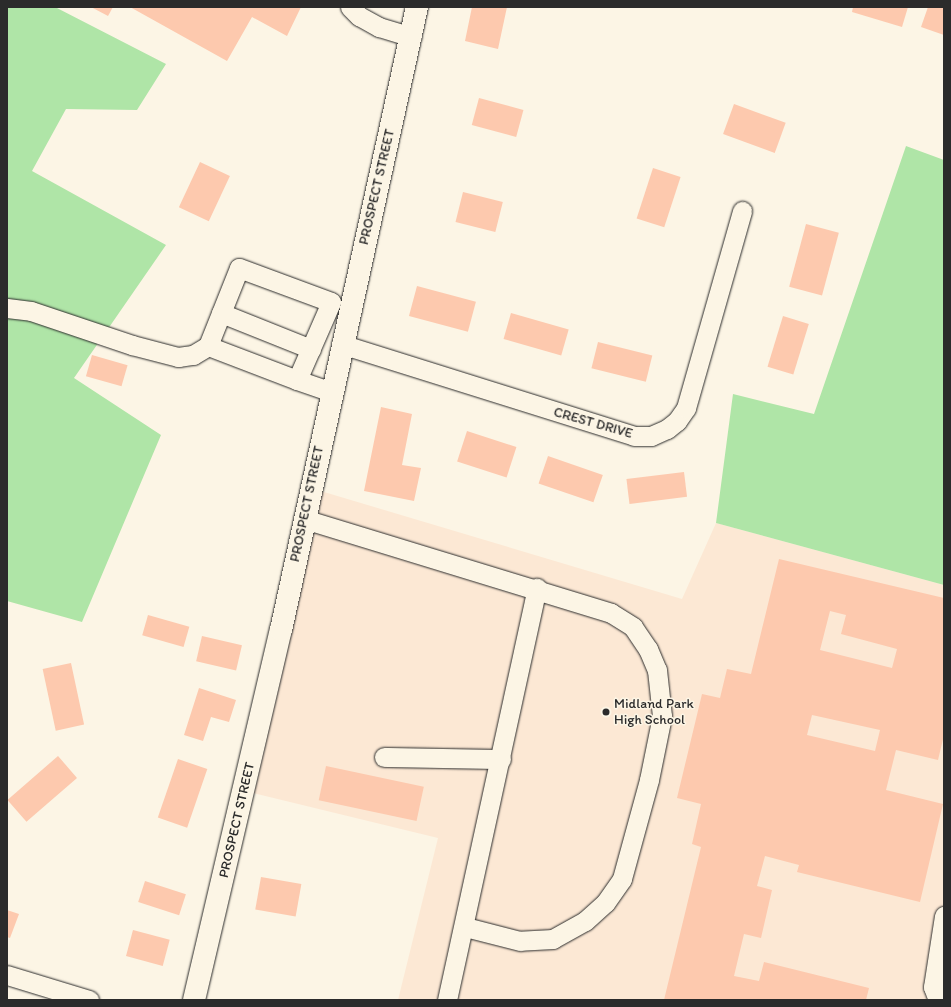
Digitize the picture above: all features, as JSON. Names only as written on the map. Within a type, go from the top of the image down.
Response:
[{"type":"main road","name":"PROSPECT STREET","points":[[194,1000],[241,804],[331,392],[341,344],[340,305],[418,7]]},
{"type":"street","points":[[350,7],[359,16],[379,27],[411,37]]},
{"type":"street","name":"CREST DRIVE","points":[[341,344],[634,436],[651,436],[667,429],[686,408],[742,211]]},
{"type":"street","points":[[7,308],[31,311],[132,345],[178,357],[193,355],[208,346],[239,268],[340,305],[310,348],[297,380]]},
{"type":"street","points":[[221,313],[310,348]]},
{"type":"street","points":[[208,346],[331,392]]},
{"type":"street","points":[[304,519],[537,588],[611,613],[633,627],[648,649],[657,670],[662,716],[649,780],[622,879],[605,903],[585,921],[553,939],[520,941],[465,927]]},
{"type":"street","points":[[447,1000],[465,927],[537,588]]},
{"type":"street","points":[[384,757],[501,759]]},
{"type":"street","points":[[938,1000],[933,987],[944,916]]},
{"type":"street","points":[[7,975],[89,1000]]},
{"type":"shaded area","name":"Midland Park High School","points":[[314,489],[682,599],[716,523],[944,585],[944,1000],[398,1000],[438,838],[253,793]]},
{"type":"green space","points":[[7,7],[55,7],[166,64],[137,110],[66,109],[32,171],[166,245],[74,378],[161,435],[82,622],[7,601]]},
{"type":"green space","points":[[906,146],[944,160],[944,585],[716,523],[733,394],[814,414]]},
{"type":"building","points":[[91,7],[113,7],[108,16]]},
{"type":"building","points":[[130,7],[301,7],[287,36],[252,17],[227,61]]},
{"type":"building","points":[[472,7],[507,7],[498,49],[465,41]]},
{"type":"building","points":[[853,7],[908,7],[902,27],[852,12]]},
{"type":"building","points":[[928,7],[944,7],[944,35],[921,27]]},
{"type":"building","points":[[479,98],[523,110],[516,137],[472,125]]},
{"type":"building","points":[[734,104],[786,123],[775,153],[723,134]]},
{"type":"building","points":[[200,162],[230,176],[209,221],[179,207]]},
{"type":"building","points":[[653,168],[681,177],[664,227],[637,218]]},
{"type":"building","points":[[463,192],[503,202],[495,232],[456,222]]},
{"type":"building","points":[[806,224],[839,233],[822,296],[789,287]]},
{"type":"building","points":[[417,286],[476,302],[468,332],[409,316]]},
{"type":"building","points":[[511,313],[569,330],[561,355],[504,339]]},
{"type":"building","points":[[783,316],[809,324],[793,375],[768,367]]},
{"type":"building","points":[[598,342],[652,356],[646,382],[591,368]]},
{"type":"building","points":[[92,355],[128,365],[122,386],[86,376]]},
{"type":"building","points":[[381,407],[412,414],[402,465],[421,468],[414,501],[364,491]]},
{"type":"building","points":[[467,431],[516,447],[507,478],[457,461]]},
{"type":"building","points":[[548,456],[603,475],[593,502],[539,483]]},
{"type":"building","points":[[684,472],[687,497],[629,504],[626,479]]},
{"type":"building","points":[[779,559],[944,598],[944,735],[938,760],[896,750],[886,790],[943,804],[920,902],[797,872],[799,865],[765,856],[757,886],[772,890],[761,938],[744,934],[734,976],[759,981],[764,962],[869,988],[866,1000],[664,1000],[701,847],[692,844],[701,804],[677,798],[702,694],[720,698],[727,669],[751,674]],"holes":[[[830,611],[846,615],[841,634],[897,649],[892,668],[820,650]],[[812,715],[880,730],[875,751],[807,735]]]},
{"type":"building","points":[[148,615],[189,627],[184,647],[142,635]]},
{"type":"building","points":[[202,636],[242,645],[236,671],[196,661]]},
{"type":"building","points":[[71,663],[84,725],[56,731],[43,669]]},
{"type":"building","points":[[199,688],[236,700],[229,722],[211,717],[203,741],[184,735]]},
{"type":"building","points":[[58,756],[77,778],[26,822],[7,800]]},
{"type":"building","points":[[178,759],[207,769],[187,828],[158,818]]},
{"type":"building","points":[[326,766],[424,787],[417,821],[319,800]]},
{"type":"building","points":[[261,877],[301,884],[296,917],[255,909]]},
{"type":"building","points":[[145,881],[186,894],[179,915],[138,902]]},
{"type":"building","points":[[7,910],[19,914],[10,938],[7,937]]},
{"type":"building","points":[[133,930],[170,940],[163,966],[126,956]]},
{"type":"place","name":"Midland Park High School","points":[[606,712]]}]
